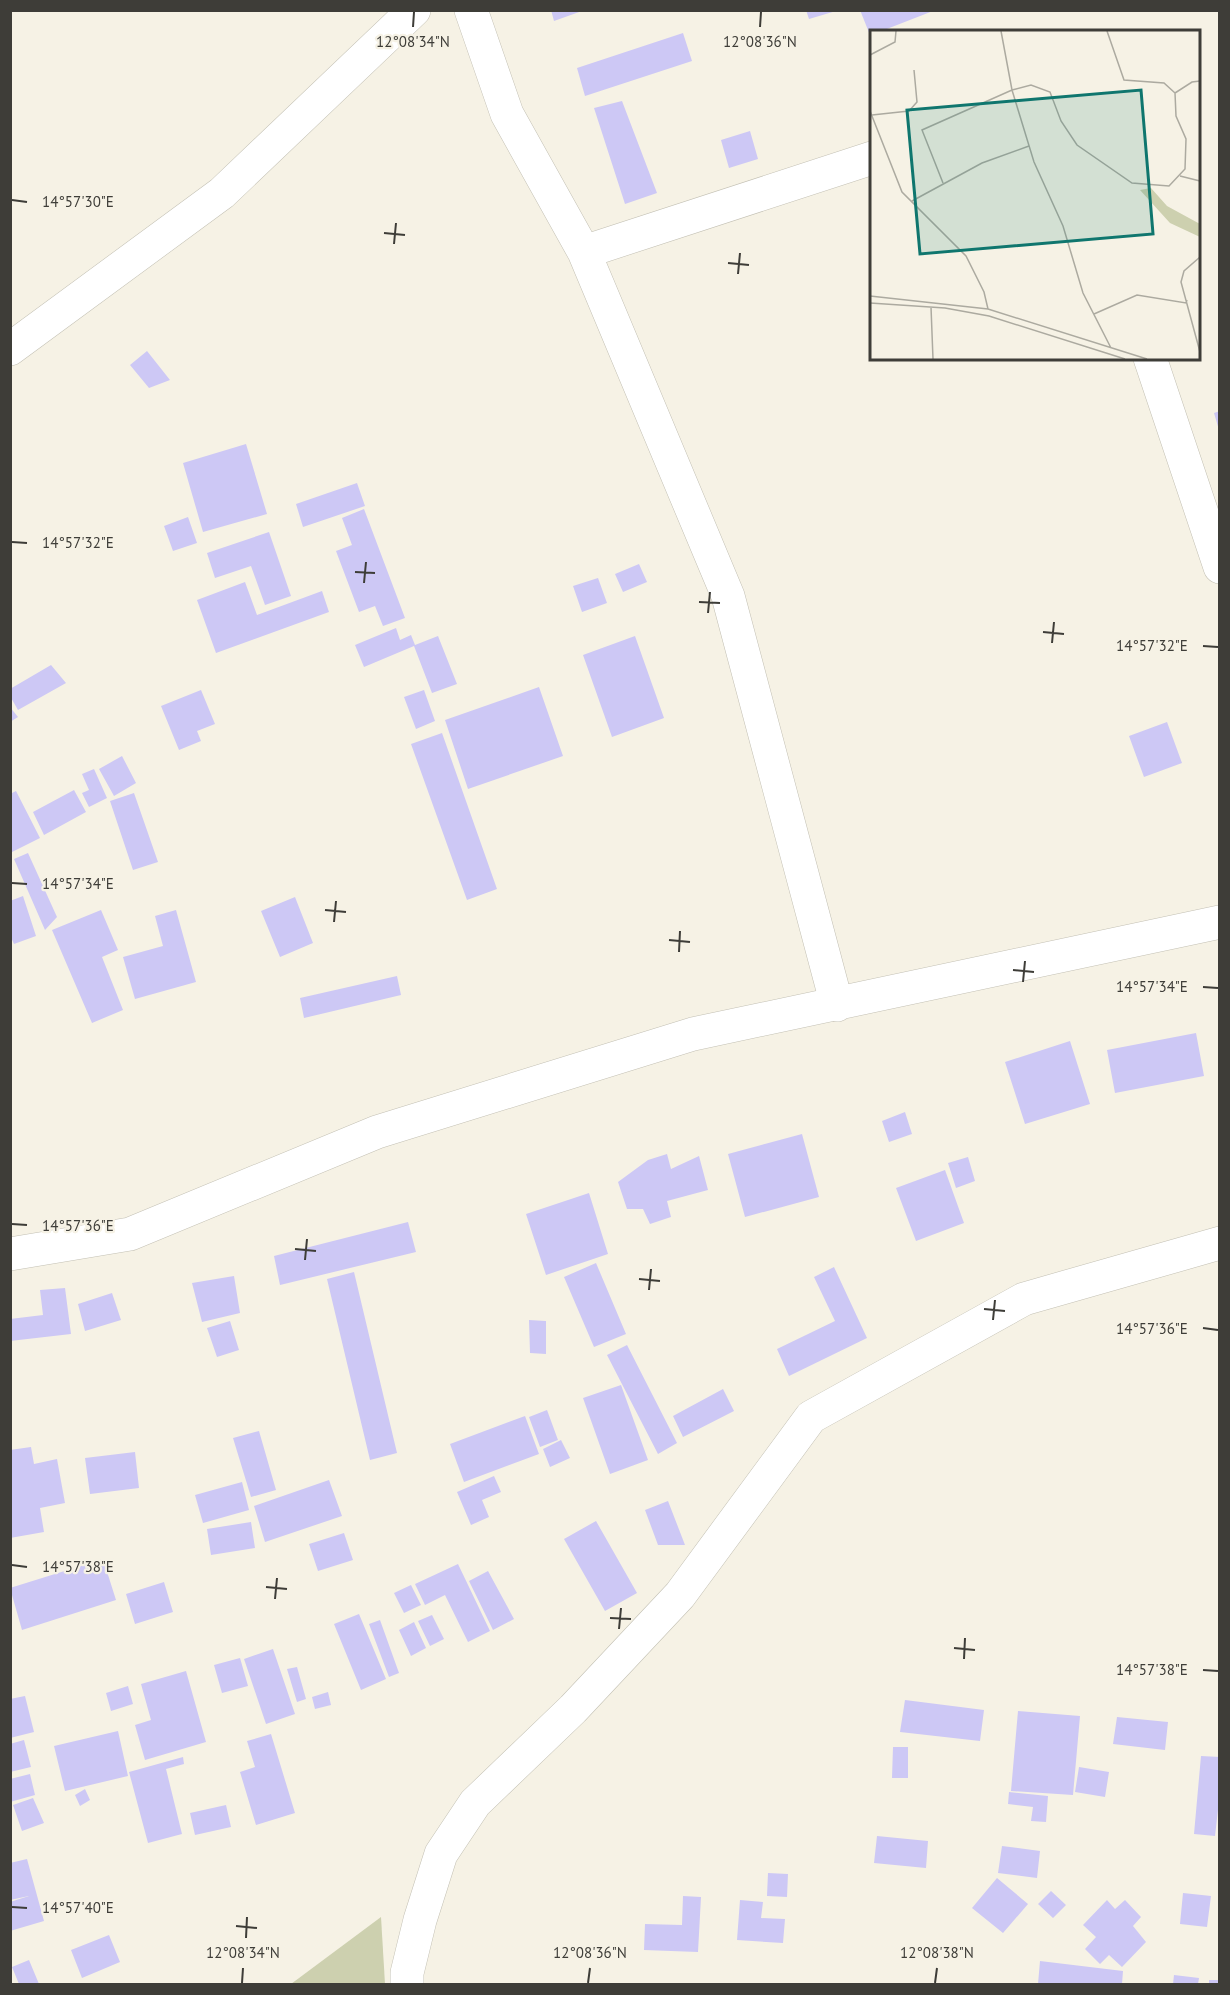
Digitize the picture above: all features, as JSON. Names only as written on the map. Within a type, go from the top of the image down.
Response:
[{"type":"street","points":[[10,349],[222,193],[414,10]]},
{"type":"street","points":[[471,10],[507,114],[584,252],[728,596],[837,1005]]},
{"type":"street","points":[[584,252],[870,159]]},
{"type":"street","points":[[1151,360],[1220,567]]},
{"type":"street","points":[[10,1254],[130,1234],[377,1132],[693,1034],[1220,922]]},
{"type":"street","points":[[407,1984],[407,1973],[420,1920],[441,1854],[475,1803],[573,1709],[680,1595],[811,1417],[1024,1299],[1220,1243]]},
{"type":"green space","points":[[381,1917],[385,1984],[291,1984]]},
{"type":"building","points":[[551,10],[582,10],[582,11],[554,21]]},
{"type":"building","points":[[806,10],[836,10],[836,11],[809,19]]},
{"type":"building","points":[[860,10],[933,10],[884,30],[870,30],[870,35]]},
{"type":"building","points":[[683,33],[692,61],[585,96],[577,68]]},
{"type":"building","points":[[622,101],[657,193],[625,204],[594,108]]},
{"type":"building","points":[[750,131],[758,159],[729,168],[721,140]]},
{"type":"building","points":[[147,351],[170,380],[149,388],[130,365]]},
{"type":"building","points":[[1220,411],[1220,430],[1219,430],[1214,413]]},
{"type":"building","points":[[246,444],[267,514],[203,532],[183,463]]},
{"type":"building","points":[[357,483],[365,506],[303,527],[296,504]]},
{"type":"building","points":[[364,509],[405,618],[383,626],[375,606],[359,612],[336,551],[352,545],[342,518]]},
{"type":"building","points":[[188,517],[197,543],[173,551],[164,526]]},
{"type":"building","points":[[269,532],[291,596],[265,605],[251,566],[215,578],[207,553]]},
{"type":"building","points":[[639,564],[647,582],[623,592],[615,574]]},
{"type":"building","points":[[598,578],[607,603],[582,612],[573,586]]},
{"type":"building","points":[[245,582],[257,615],[322,591],[329,612],[216,653],[197,600]]},
{"type":"building","points":[[396,628],[400,640],[411,635],[415,645],[438,636],[457,684],[432,693],[414,646],[364,667],[355,645]]},
{"type":"building","points":[[635,636],[664,718],[612,737],[583,655]]},
{"type":"building","points":[[51,665],[66,683],[18,710],[10,696],[10,689]]},
{"type":"building","points":[[539,687],[563,756],[468,789],[445,720]]},
{"type":"building","points":[[201,690],[215,724],[197,731],[201,741],[179,750],[161,706]]},
{"type":"building","points":[[424,690],[435,721],[416,729],[404,697]]},
{"type":"building","points":[[10,707],[18,717],[10,722]]},
{"type":"building","points":[[1167,722],[1182,763],[1144,777],[1129,736]]},
{"type":"building","points":[[442,733],[497,889],[467,900],[411,744]]},
{"type":"building","points":[[122,756],[136,783],[114,796],[99,769]]},
{"type":"building","points":[[94,769],[107,798],[89,807],[82,793],[89,790],[82,774]]},
{"type":"building","points":[[74,790],[86,812],[44,835],[33,812]]},
{"type":"building","points":[[16,791],[40,838],[10,853],[10,794]]},
{"type":"building","points":[[134,793],[158,862],[133,870],[110,801]]},
{"type":"building","points":[[28,853],[57,917],[45,930],[14,859]]},
{"type":"building","points":[[23,896],[36,936],[14,944],[10,935],[10,901]]},
{"type":"building","points":[[295,897],[313,943],[280,957],[261,911]]},
{"type":"building","points":[[101,910],[118,950],[102,957],[123,1010],[92,1023],[52,930]]},
{"type":"building","points":[[176,910],[196,982],[135,999],[123,957],[163,946],[155,916]]},
{"type":"building","points":[[397,976],[401,995],[304,1018],[300,998]]},
{"type":"building","points":[[1196,1033],[1204,1076],[1115,1093],[1107,1050]]},
{"type":"building","points":[[1070,1041],[1090,1104],[1025,1124],[1005,1062]]},
{"type":"building","points":[[905,1112],[912,1134],[889,1142],[882,1121]]},
{"type":"building","points":[[802,1134],[819,1197],[745,1217],[728,1154]]},
{"type":"building","points":[[667,1154],[671,1169],[699,1156],[708,1190],[667,1201],[671,1217],[650,1224],[643,1209],[627,1209],[618,1182],[648,1160]]},
{"type":"building","points":[[968,1157],[975,1181],[956,1188],[948,1163]]},
{"type":"building","points":[[945,1170],[964,1223],[916,1241],[896,1188]]},
{"type":"building","points":[[589,1193],[608,1254],[546,1275],[526,1214]]},
{"type":"building","points":[[408,1222],[416,1252],[280,1285],[274,1256]]},
{"type":"building","points":[[596,1263],[626,1334],[594,1347],[564,1277]]},
{"type":"building","points":[[834,1267],[867,1338],[789,1376],[777,1349],[835,1321],[814,1277]]},
{"type":"building","points":[[354,1272],[397,1453],[370,1460],[327,1279]]},
{"type":"building","points":[[234,1276],[240,1313],[202,1322],[192,1283]]},
{"type":"building","points":[[65,1288],[71,1334],[10,1341],[10,1319],[43,1315],[40,1290]]},
{"type":"building","points":[[112,1293],[121,1320],[85,1331],[78,1304]]},
{"type":"building","points":[[529,1320],[546,1321],[546,1354],[530,1353]]},
{"type":"building","points":[[230,1321],[239,1350],[217,1357],[207,1328]]},
{"type":"building","points":[[627,1345],[677,1443],[658,1454],[607,1355]]},
{"type":"building","points":[[621,1385],[648,1460],[610,1474],[583,1398]]},
{"type":"building","points":[[723,1389],[734,1411],[683,1437],[673,1416]]},
{"type":"building","points":[[547,1410],[558,1440],[540,1447],[529,1417]]},
{"type":"building","points":[[525,1416],[539,1454],[464,1482],[450,1444]]},
{"type":"building","points":[[259,1431],[276,1490],[251,1497],[233,1438]]},
{"type":"building","points":[[561,1440],[570,1458],[550,1467],[543,1449]]},
{"type":"building","points":[[31,1447],[34,1464],[57,1459],[65,1503],[40,1508],[44,1532],[10,1538],[10,1450]]},
{"type":"building","points":[[135,1452],[139,1488],[90,1494],[85,1458]]},
{"type":"building","points":[[494,1476],[501,1492],[482,1500],[489,1517],[471,1525],[457,1492]]},
{"type":"building","points":[[329,1480],[342,1516],[265,1542],[254,1506]]},
{"type":"building","points":[[242,1482],[249,1510],[203,1523],[195,1495]]},
{"type":"building","points":[[668,1501],[685,1545],[658,1545],[645,1510]]},
{"type":"building","points":[[596,1521],[637,1593],[605,1611],[564,1539]]},
{"type":"building","points":[[251,1522],[255,1548],[211,1555],[207,1529]]},
{"type":"building","points":[[344,1533],[353,1560],[318,1571],[309,1544]]},
{"type":"building","points":[[103,1559],[116,1600],[22,1630],[10,1588]]},
{"type":"building","points":[[458,1564],[490,1631],[468,1642],[445,1595],[425,1605],[415,1584]]},
{"type":"building","points":[[488,1571],[514,1619],[493,1630],[469,1581]]},
{"type":"building","points":[[164,1582],[173,1612],[135,1624],[126,1594]]},
{"type":"building","points":[[411,1585],[421,1605],[404,1613],[394,1593]]},
{"type":"building","points":[[359,1614],[386,1679],[361,1690],[334,1624]]},
{"type":"building","points":[[432,1615],[444,1639],[430,1646],[418,1621]]},
{"type":"building","points":[[380,1620],[399,1673],[389,1677],[369,1624]]},
{"type":"building","points":[[414,1622],[426,1648],[411,1656],[399,1630]]},
{"type":"building","points":[[273,1649],[295,1714],[266,1724],[244,1659]]},
{"type":"building","points":[[240,1658],[248,1686],[222,1693],[214,1665]]},
{"type":"building","points":[[297,1667],[306,1699],[297,1702],[287,1669]]},
{"type":"building","points":[[186,1671],[206,1742],[145,1760],[135,1725],[151,1720],[141,1684]]},
{"type":"building","points":[[128,1686],[133,1704],[111,1711],[106,1693]]},
{"type":"building","points":[[328,1692],[331,1705],[315,1709],[312,1697]]},
{"type":"building","points":[[25,1696],[34,1732],[10,1738],[10,1699]]},
{"type":"building","points":[[905,1700],[984,1710],[980,1741],[900,1732]]},
{"type":"building","points":[[1018,1711],[1080,1716],[1073,1795],[1011,1791]]},
{"type":"building","points":[[1117,1717],[1168,1722],[1165,1750],[1113,1744]]},
{"type":"building","points":[[118,1731],[128,1776],[65,1791],[54,1746]]},
{"type":"building","points":[[271,1734],[295,1813],[256,1825],[240,1772],[255,1767],[247,1741]]},
{"type":"building","points":[[24,1740],[31,1767],[10,1772],[10,1744]]},
{"type":"building","points":[[893,1747],[908,1747],[908,1778],[892,1778]]},
{"type":"building","points":[[1201,1756],[1220,1757],[1220,1792],[1215,1836],[1194,1834]]},
{"type":"building","points":[[183,1757],[184,1764],[166,1769],[182,1834],[148,1843],[129,1772]]},
{"type":"building","points":[[1079,1767],[1109,1772],[1105,1797],[1075,1792]]},
{"type":"building","points":[[30,1774],[35,1795],[10,1802],[10,1779]]},
{"type":"building","points":[[85,1789],[90,1800],[80,1806],[75,1795]]},
{"type":"building","points":[[1009,1792],[1048,1796],[1046,1822],[1031,1821],[1033,1807],[1008,1804]]},
{"type":"building","points":[[33,1798],[44,1823],[22,1831],[13,1805]]},
{"type":"building","points":[[226,1805],[231,1827],[195,1835],[190,1813]]},
{"type":"building","points":[[877,1836],[928,1841],[926,1868],[874,1863]]},
{"type":"building","points":[[1002,1846],[1040,1851],[1037,1878],[998,1873]]},
{"type":"building","points":[[27,1859],[44,1921],[10,1931],[10,1902],[29,1896],[10,1900],[10,1863]]},
{"type":"building","points":[[768,1873],[788,1874],[787,1897],[767,1896]]},
{"type":"building","points":[[997,1878],[1028,1904],[1003,1933],[972,1908]]},
{"type":"building","points":[[1051,1891],[1066,1905],[1053,1918],[1038,1904]]},
{"type":"building","points":[[1183,1893],[1211,1896],[1207,1927],[1180,1924]]},
{"type":"building","points":[[683,1896],[701,1897],[698,1952],[644,1950],[645,1924],[682,1925]]},
{"type":"building","points":[[740,1900],[763,1902],[761,1918],[785,1919],[783,1943],[737,1940]]},
{"type":"building","points":[[1107,1900],[1115,1909],[1125,1900],[1141,1917],[1133,1926],[1146,1942],[1122,1967],[1109,1955],[1100,1964],[1085,1949],[1096,1937],[1083,1925]]},
{"type":"building","points":[[109,1935],[120,1962],[82,1978],[71,1950]]},
{"type":"building","points":[[29,1960],[39,1984],[19,1984],[12,1967]]},
{"type":"building","points":[[1040,1961],[1123,1971],[1122,1984],[1038,1984]]},
{"type":"building","points":[[1174,1975],[1199,1978],[1198,1984],[1173,1984]]},
{"type":"building","points":[[1209,1980],[1220,1980],[1220,1984],[1209,1984]]}]
